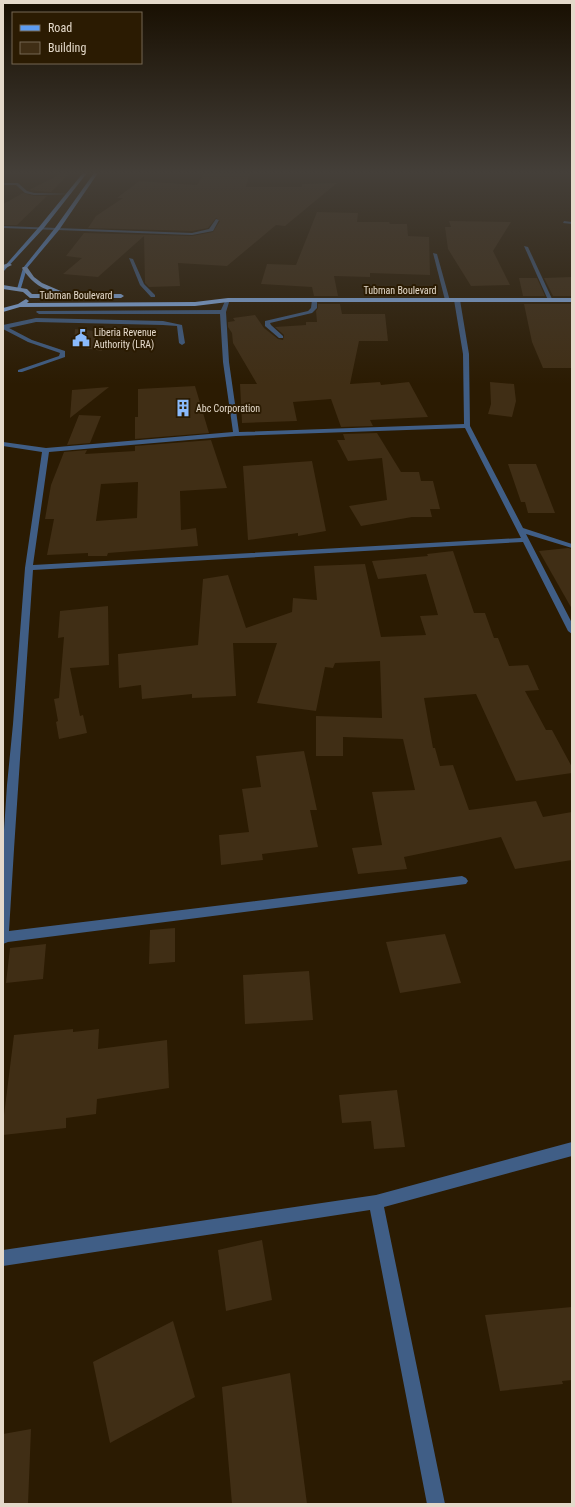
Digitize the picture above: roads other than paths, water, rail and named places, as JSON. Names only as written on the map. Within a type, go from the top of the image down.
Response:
[{"type":"highway","points":[[3,267],[10,264]]},
{"type":"highway","points":[[25,268],[30,277],[36,283],[70,296]]},
{"type":"highway","points":[[3,287],[19,288],[25,290],[30,296],[29,299],[20,305],[3,310]]},
{"type":"highway","name":"Tubman Boulevard","points":[[30,296],[131,296]]},
{"type":"highway","points":[[146,296],[161,296]]},
{"type":"highway","name":"Tubman Boulevard","points":[[199,297],[228,300],[314,301],[572,300]]},
{"type":"highway","name":"Tubman Boulevard","points":[[20,305],[195,304],[228,300]]},
{"type":"main road","points":[[3,271],[28,243]]},
{"type":"main road","points":[[19,288],[25,268],[45,243]]},
{"type":"street","points":[[526,248],[551,300]]},
{"type":"street","points":[[434,254],[448,300]]},
{"type":"street","points":[[131,259],[142,285],[153,296]]},
{"type":"street","points":[[228,300],[223,312],[226,362],[236,434]]},
{"type":"street","points":[[457,300],[466,354],[467,426],[572,631]]},
{"type":"street","points":[[282,337],[268,326],[267,322],[310,312],[314,308],[314,301]]},
{"type":"street","points":[[39,312],[223,312]]},
{"type":"street","points":[[119,321],[126,313]]},
{"type":"street","points":[[5,327],[36,320],[119,321],[174,324],[179,325],[182,343]]},
{"type":"street","points":[[5,327],[30,341],[63,352],[62,357],[20,371]]},
{"type":"street","points":[[3,444],[46,450],[236,434],[467,426]]},
{"type":"street","points":[[46,450],[29,568],[18,724],[7,786],[3,938],[462,881]]},
{"type":"street","points":[[521,530],[572,546]]},
{"type":"street","points":[[29,568],[525,540]]},
{"type":"street","points":[[3,1258],[376,1202],[572,1149]]},
{"type":"street","points":[[376,1202],[436,1504]]},
{"type":"place","name":"Liberia Revenue Authority (LRA)","points":[[81,338]]},
{"type":"place","name":"Abc Corporation","points":[[183,408]]}]
